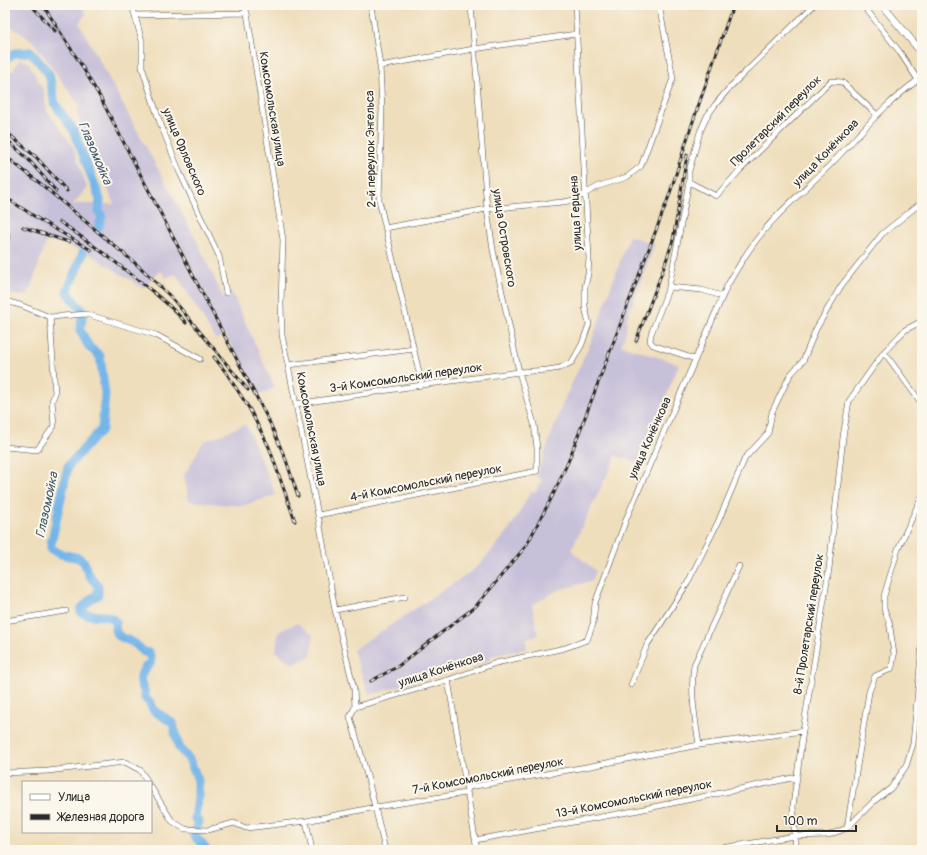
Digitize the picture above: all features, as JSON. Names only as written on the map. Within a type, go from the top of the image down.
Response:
[{"type":"main road","points":[[882,5],[922,53]]},
{"type":"street","name":"улица Орловского","points":[[132,5],[142,41],[142,67],[159,120],[180,173],[219,256],[226,293]]},
{"type":"street","name":"Комсомольская улица","points":[[244,5],[247,13],[283,240],[281,304],[282,335],[318,515],[335,610],[354,689],[355,707],[350,717],[376,806],[385,850]]},
{"type":"street","name":"2-й переулок Энгельса","points":[[371,5],[380,66],[382,109],[379,200],[422,385]]},
{"type":"street","name":"улица Островского","points":[[471,5],[487,209],[493,250],[519,372],[534,424],[537,448],[537,471]]},
{"type":"street","name":"улица Герцена","points":[[519,372],[560,368],[572,362],[582,344],[589,324],[585,307],[585,287],[589,258],[575,5]]},
{"type":"street","points":[[385,228],[487,209],[574,200],[599,186],[627,177],[641,166],[673,78],[659,5]]},
{"type":"street","points":[[695,359],[654,345],[650,341],[651,334],[668,287],[689,182],[689,171],[700,132],[707,116],[721,96],[814,5]]},
{"type":"street","points":[[863,5],[920,81]]},
{"type":"street","points":[[135,15],[247,13]]},
{"type":"street","points":[[380,66],[474,49],[576,34]]},
{"type":"street","name":"Пролетарский переулок","points":[[689,182],[716,196],[744,166],[831,81],[842,82],[877,114]]},
{"type":"street","name":"улица Конёнкова","points":[[355,707],[448,680],[496,663],[564,648],[587,640],[593,624],[595,603],[627,517],[722,296],[743,258],[763,232],[831,164],[877,114],[897,95],[920,81]]},
{"type":"street","points":[[631,685],[647,645],[687,584],[718,522],[745,458],[768,433],[772,412],[790,375],[803,361],[816,329],[841,286],[882,234],[922,202]]},
{"type":"street","points":[[668,287],[702,290],[722,296]]},
{"type":"street","points":[[5,301],[20,305],[50,317],[86,314],[156,335],[200,359]]},
{"type":"street","points":[[5,447],[37,450],[54,426],[52,401],[55,394],[50,317]]},
{"type":"street","points":[[922,321],[905,330],[884,352],[922,404]]},
{"type":"street","points":[[288,365],[414,349]]},
{"type":"street","name":"8-й Пролетарский переулок","points":[[796,850],[793,806],[828,569],[842,437],[849,401],[884,352]]},
{"type":"street","name":"3-й Комсомольский переулок","points":[[296,404],[519,372]]},
{"type":"street","name":"4-й Комсомольский переулок","points":[[318,515],[537,471]]},
{"type":"street","points":[[847,828],[870,692],[875,676],[891,669],[892,667],[894,654],[889,622],[884,609],[884,596],[898,549],[922,496]]},
{"type":"street","points":[[699,745],[692,696],[694,665],[739,566]]},
{"type":"street","points":[[335,610],[405,597]]},
{"type":"street","points":[[5,621],[66,611]]},
{"type":"street","points":[[710,850],[794,836],[829,835],[847,828],[874,801],[891,788],[906,766],[913,744],[922,644]]},
{"type":"street","points":[[448,680],[466,793],[477,850]]},
{"type":"street","name":"7-й Комсомольский переулок","points":[[152,789],[172,821],[185,830],[208,830],[234,823],[246,828],[306,821],[376,806],[466,793],[470,787],[586,767],[699,745],[803,731]]},
{"type":"street","points":[[5,773],[48,771],[125,762],[140,770],[147,781]]},
{"type":"street","name":"13-й Комсомольский переулок","points":[[475,840],[639,810],[797,776]]},
{"type":"street","points":[[306,821],[312,850]]},
{"type":"shaded area","points":[[8,5],[81,5],[86,14],[79,23],[197,241],[223,297],[231,291],[275,388],[259,394],[225,334],[216,340],[176,274],[165,278],[161,270],[143,288],[86,252],[47,239],[28,296],[5,294],[5,70],[13,71],[20,59],[29,63],[44,92],[47,111],[73,146],[87,188],[73,204],[114,204],[77,115],[80,106],[32,40],[6,24],[5,19]]},
{"type":"shaded area","points":[[629,236],[655,244],[627,318],[626,332],[621,345],[679,364],[640,463],[616,456],[571,550],[596,571],[592,581],[558,590],[532,605],[538,635],[526,639],[527,649],[491,656],[491,660],[369,695],[353,650],[472,571],[481,563],[509,530],[531,492],[535,493],[542,479],[536,477],[562,405],[593,337]]},
{"type":"shaded area","points":[[246,424],[276,495],[242,506],[189,501],[184,476],[203,442]]},
{"type":"shaded area","points":[[297,623],[313,635],[311,656],[293,664],[276,652],[278,632]]},
{"type":"waterway","name":"Глазомойка","points":[[5,59],[15,53],[31,52],[49,74],[55,104],[74,131],[100,199],[99,212],[102,217],[98,228]]},
{"type":"waterway","name":"Глазомойка","points":[[83,253],[67,292],[83,312],[80,330],[89,347],[100,356],[105,394],[102,429],[68,466],[51,549],[61,554],[79,558],[84,562],[89,575],[98,586],[98,595],[92,598],[81,609],[81,612],[112,619],[116,622],[115,630],[119,636],[134,643],[144,652],[149,653],[151,658],[150,664],[143,670],[141,676],[141,683],[145,692],[145,698],[150,703],[153,710],[173,723],[179,748],[189,759],[198,780],[198,797],[195,819],[199,822],[194,835],[205,848],[204,850]]},
{"type":"railway","points":[[31,5],[55,31]]},
{"type":"railway","points":[[43,5],[100,97],[270,423],[286,460],[298,496]]},
{"type":"railway","points":[[371,681],[397,667],[476,606],[526,546],[553,495],[568,462],[669,196],[733,5]]},
{"type":"railway","points":[[5,131],[36,157],[67,191]]},
{"type":"railway","points":[[5,138],[28,159],[56,191]]},
{"type":"railway","points":[[636,341],[673,240],[687,155]]},
{"type":"railway","points":[[5,156],[41,184],[142,269],[172,298],[248,390]]},
{"type":"railway","points":[[5,197],[40,220],[91,250]]},
{"type":"railway","points":[[60,222],[100,250],[151,290],[186,323]]},
{"type":"railway","points":[[23,227],[69,242]]},
{"type":"railway","points":[[5,248],[9,236]]},
{"type":"railway","points":[[214,357],[228,375]]},
{"type":"railway","points":[[225,371],[249,408],[269,447],[295,521]]}]
